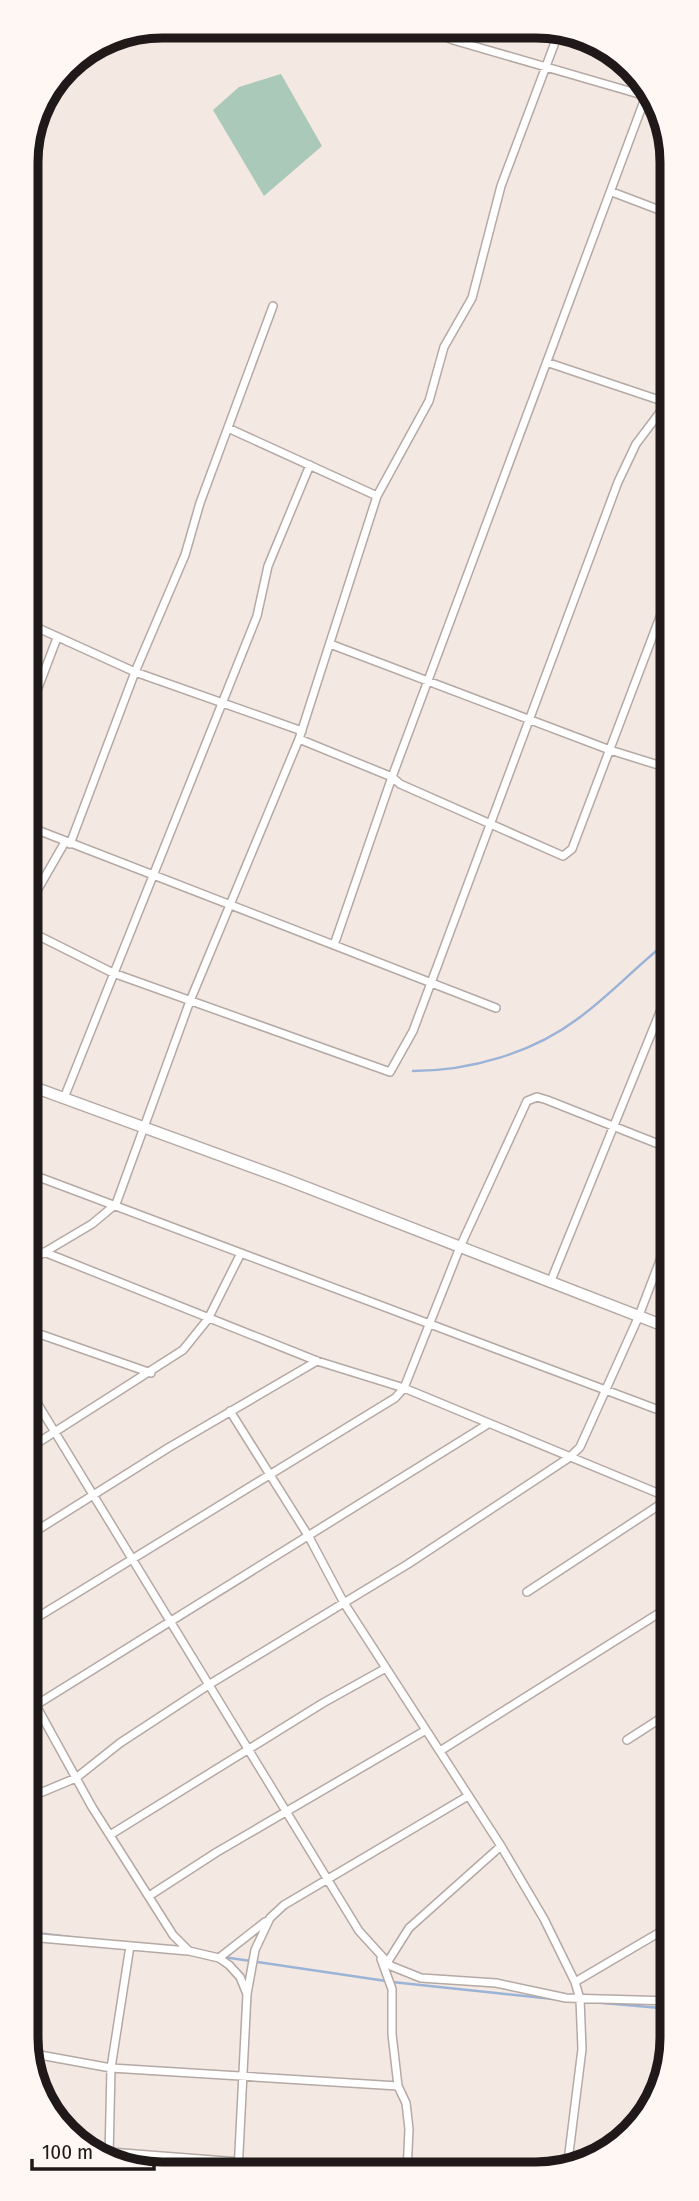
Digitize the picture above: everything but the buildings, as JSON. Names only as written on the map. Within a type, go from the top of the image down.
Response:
[{"type":"main road","points":[[39,1089],[660,1325]]},
{"type":"street","points":[[449,38],[638,91]]},
{"type":"street","points":[[38,1255],[92,1224],[116,1205],[190,1001],[300,735],[377,496],[429,401],[449,334],[472,298],[501,186],[556,40]]},
{"type":"street","points":[[334,945],[392,777],[549,363],[644,102]]},
{"type":"street","points":[[612,192],[660,210]]},
{"type":"street","points":[[39,890],[68,843],[135,672],[185,555],[200,503],[230,429],[273,306]]},
{"type":"street","points":[[549,363],[660,400]]},
{"type":"street","points":[[39,936],[113,973],[387,1073],[394,1068],[403,1054],[491,826],[527,719],[618,482],[641,435],[660,413]]},
{"type":"street","points":[[230,429],[377,496]]},
{"type":"street","points":[[64,1098],[257,616],[268,566],[310,465]]},
{"type":"street","points":[[39,629],[135,672],[300,735],[556,855],[567,854],[572,849],[660,617]]},
{"type":"street","points":[[39,686],[57,638]]},
{"type":"street","points":[[330,644],[427,683],[660,766]]},
{"type":"street","points":[[39,831],[151,877],[496,1008]]},
{"type":"street","points":[[551,1283],[660,1012]]},
{"type":"street","points":[[38,1617],[386,1405],[404,1388],[460,1247],[527,1101],[537,1097],[547,1100],[660,1145]]},
{"type":"street","points":[[38,1177],[660,1411]]},
{"type":"street","points":[[44,1252],[317,1361],[404,1388],[660,1494]]},
{"type":"street","points":[[38,1443],[183,1350],[208,1319],[241,1253]]},
{"type":"street","points":[[38,1794],[76,1778],[120,1743],[209,1684],[344,1603],[570,1457],[580,1447],[606,1391],[639,1318],[660,1260]]},
{"type":"street","points":[[38,1334],[151,1373]]},
{"type":"street","points":[[38,1529],[230,1410],[317,1361]]},
{"type":"street","points":[[38,1405],[331,1880],[359,1931],[384,1961],[403,1973],[421,1978],[496,1983],[580,1999],[660,2001]]},
{"type":"street","points":[[230,1410],[309,1537],[344,1603],[501,1846],[544,1919],[575,1982],[580,1999],[582,2049],[568,2158]]},
{"type":"street","points":[[38,1704],[488,1424]]},
{"type":"street","points":[[527,1592],[660,1506]]},
{"type":"street","points":[[440,1751],[660,1613]]},
{"type":"street","points":[[110,1835],[249,1748],[386,1668]]},
{"type":"street","points":[[38,1707],[110,1835],[173,1935],[189,1951]]},
{"type":"street","points":[[627,1740],[660,1719]]},
{"type":"street","points":[[149,1896],[286,1811],[426,1730]]},
{"type":"street","points":[[219,1958],[284,1905],[331,1880],[468,1796]]},
{"type":"street","points":[[384,1961],[409,1928],[501,1846]]},
{"type":"street","points":[[122,2156],[239,2162],[247,1994],[255,1950],[270,1918]]},
{"type":"street","points":[[575,1982],[660,1932]]},
{"type":"street","points":[[38,1938],[189,1951],[219,1958],[240,1977],[247,1994]]},
{"type":"street","points":[[109,2151],[113,2109],[111,2068],[130,1946]]},
{"type":"street","points":[[384,1961],[392,1989],[392,2034],[398,2086],[406,2104],[409,2129],[407,2162]]},
{"type":"street","points":[[40,2055],[111,2068],[398,2086]]},
{"type":"green space","points":[[281,74],[322,146],[264,196],[213,110],[239,87]]},
{"type":"waterway","points":[[413,1071],[478,1064],[540,1042],[588,1011],[660,948]]},
{"type":"waterway","points":[[38,1933],[70,1937]]},
{"type":"waterway","points":[[223,1957],[386,1981]]},
{"type":"waterway","points":[[392,1982],[553,1999]]},
{"type":"waterway","points":[[591,2002],[660,2008]]}]
